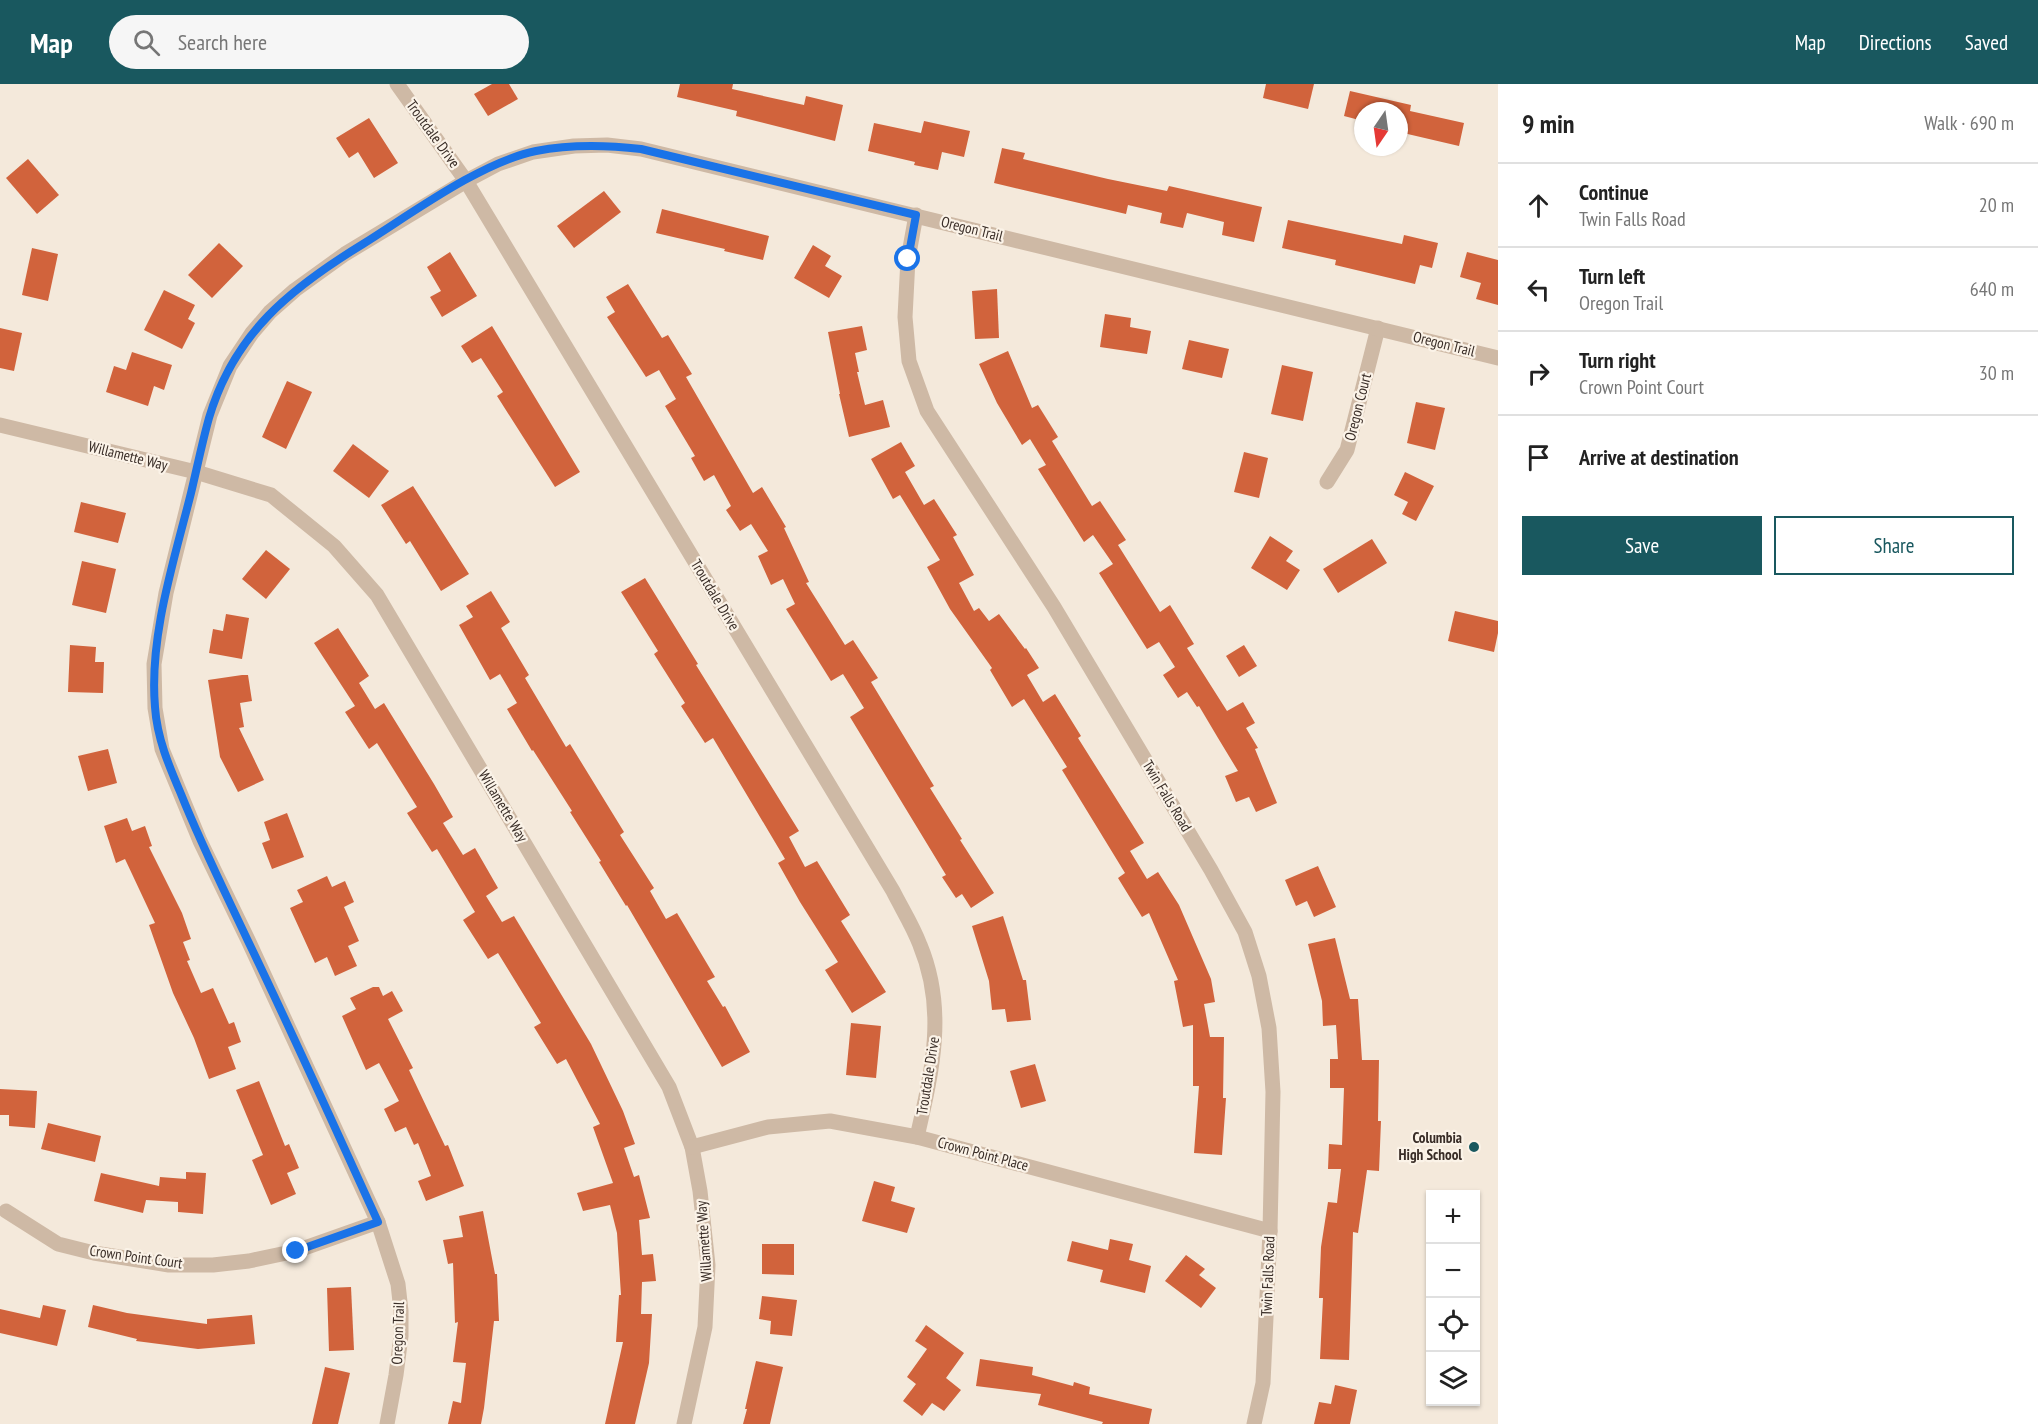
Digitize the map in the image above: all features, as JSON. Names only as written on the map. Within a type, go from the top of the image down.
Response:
[{"type":"street","name":"Troutdale Drive","points":[[397,84],[466,181],[887,881],[921,946],[933,993],[936,1034],[930,1079],[917,1137]]},
{"type":"street","name":"Oregon Trail","points":[[387,1424],[401,1336],[401,1311],[398,1284],[378,1222],[200,841],[162,749],[155,708],[154,664],[166,593],[210,415],[230,366],[252,333],[270,312],[295,290],[345,254],[498,164],[533,152],[574,146],[607,145],[641,149],[1498,358]]},
{"type":"street","name":"Twin Falls Road","points":[[916,215],[908,259],[905,316],[909,361],[927,411],[1054,607],[1211,870],[1245,932],[1259,976],[1269,1028],[1273,1092],[1270,1232],[1263,1383],[1254,1424]]},
{"type":"street","name":"Oregon Court","points":[[1327,482],[1347,450],[1378,328]]},
{"type":"street","name":"Willamette Way","points":[[0,425],[196,472],[272,495],[334,546],[377,595],[669,1087],[692,1147],[700,1191],[708,1264],[705,1327],[684,1424]]},
{"type":"street","name":"Crown Point Place","points":[[692,1147],[768,1127],[830,1121],[917,1137],[1270,1232]]},
{"type":"street","name":"Crown Point Court","points":[[6,1211],[58,1244],[94,1253],[168,1265],[213,1265],[249,1261],[296,1251],[378,1222]]},
{"type":"building","points":[[492,84],[509,84],[518,99],[488,116],[474,94]]},
{"type":"building","points":[[680,84],[733,84],[732,89],[804,105],[806,96],[843,105],[835,141],[736,116],[737,111],[677,97]]},
{"type":"building","points":[[1266,84],[1314,84],[1308,109],[1263,98]]},
{"type":"building","points":[[1350,91],[1398,102],[1354,102],[1354,119],[1344,116]]},
{"type":"building","points":[[1408,104],[1411,105],[1410,111],[1464,123],[1459,146],[1408,134]]},
{"type":"building","points":[[369,118],[398,163],[374,178],[358,152],[349,158],[336,138]]},
{"type":"building","points":[[924,121],[970,131],[964,157],[942,152],[938,170],[868,151],[874,123],[921,133]]},
{"type":"building","points":[[1002,148],[1025,153],[1023,159],[1108,179],[1167,191],[1169,186],[1262,207],[1254,242],[1222,235],[1224,222],[1187,213],[1183,228],[1160,223],[1162,213],[1128,205],[1126,214],[994,183]]},
{"type":"building","points":[[28,159],[59,195],[37,214],[6,178]]},
{"type":"building","points":[[604,191],[621,212],[574,248],[557,226]]},
{"type":"building","points":[[662,209],[769,236],[763,260],[656,233]]},
{"type":"building","points":[[1288,220],[1402,244],[1404,235],[1438,243],[1432,268],[1420,265],[1415,284],[1335,265],[1336,260],[1282,248]]},
{"type":"building","points":[[219,243],[243,266],[212,298],[188,275]]},
{"type":"building","points":[[813,245],[831,256],[825,266],[842,276],[829,298],[794,278]]},
{"type":"building","points":[[32,248],[58,254],[48,301],[22,295]]},
{"type":"building","points":[[450,252],[477,296],[442,317],[430,297],[441,291],[427,267]]},
{"type":"building","points":[[1467,252],[1498,260],[1498,305],[1476,299],[1481,283],[1460,277]]},
{"type":"building","points":[[628,284],[662,338],[668,335],[692,374],[686,377],[753,493],[762,487],[786,527],[784,528],[809,582],[806,583],[845,645],[853,640],[878,678],[871,682],[934,786],[930,788],[962,839],[960,840],[994,893],[971,908],[962,894],[956,898],[942,877],[946,875],[850,717],[864,708],[843,674],[831,681],[786,609],[795,604],[783,579],[771,585],[758,556],[768,551],[751,524],[740,531],[726,510],[731,506],[714,475],[704,481],[691,458],[695,456],[665,406],[676,399],[659,370],[646,377],[607,317],[615,312],[606,297]]},
{"type":"building","points":[[997,289],[999,338],[975,339],[972,291]]},
{"type":"building","points":[[164,290],[195,305],[188,319],[195,323],[182,349],[144,330]]},
{"type":"building","points":[[1105,314],[1131,318],[1130,327],[1151,331],[1147,354],[1100,347]]},
{"type":"building","points":[[492,326],[580,472],[555,487],[497,396],[503,392],[481,358],[472,363],[461,346]]},
{"type":"building","points":[[862,326],[867,350],[855,353],[865,405],[883,400],[890,427],[849,437],[828,332]]},
{"type":"building","points":[[0,328],[22,333],[14,371],[0,368]]},
{"type":"building","points":[[1189,340],[1229,349],[1222,378],[1182,369]]},
{"type":"building","points":[[1008,351],[1032,408],[1038,405],[1058,437],[1052,441],[1092,506],[1100,501],[1126,540],[1118,545],[1160,612],[1170,605],[1194,644],[1187,648],[1227,711],[1243,702],[1255,723],[1246,728],[1258,748],[1255,749],[1277,803],[1256,812],[1249,797],[1236,802],[1225,776],[1238,771],[1199,706],[1197,707],[1187,692],[1178,698],[1163,675],[1175,667],[1159,642],[1147,649],[1099,573],[1113,564],[1093,535],[1084,542],[1038,469],[1046,465],[1030,439],[1022,445],[997,403],[979,364]]},
{"type":"building","points":[[132,352],[172,365],[164,390],[154,386],[148,406],[106,392],[114,366],[126,370]]},
{"type":"building","points":[[1282,365],[1313,372],[1303,421],[1271,414]]},
{"type":"building","points":[[287,381],[312,392],[286,449],[262,437]]},
{"type":"building","points":[[1416,402],[1445,408],[1435,450],[1407,443]]},
{"type":"building","points":[[901,442],[915,466],[905,472],[924,505],[934,499],[957,535],[953,537],[974,575],[959,583],[974,611],[979,608],[989,621],[999,614],[1026,648],[1039,668],[1027,675],[1043,702],[1055,694],[1081,736],[1078,738],[1144,843],[1130,851],[1147,879],[1158,872],[1179,905],[1211,979],[1215,1002],[1204,1004],[1210,1037],[1224,1037],[1223,1098],[1226,1098],[1222,1155],[1194,1153],[1199,1086],[1193,1086],[1193,1025],[1183,1027],[1174,981],[1178,980],[1149,913],[1142,917],[1118,878],[1125,873],[1062,770],[1067,767],[1024,699],[1012,707],[990,670],[992,668],[950,609],[927,567],[940,560],[900,495],[893,499],[871,459]]},
{"type":"building","points":[[353,444],[389,471],[369,498],[333,471]]},
{"type":"building","points":[[1244,452],[1268,458],[1259,498],[1234,492]]},
{"type":"building","points":[[1405,472],[1434,486],[1416,521],[1402,514],[1408,502],[1394,495]]},
{"type":"building","points":[[413,486],[469,574],[441,591],[410,541],[406,544],[381,505]]},
{"type":"building","points":[[81,502],[126,513],[118,543],[74,532]]},
{"type":"building","points":[[1270,536],[1293,551],[1286,561],[1300,570],[1287,590],[1251,568]]},
{"type":"building","points":[[1372,539],[1387,563],[1338,593],[1323,569]]},
{"type":"building","points":[[266,550],[290,569],[266,599],[242,579]]},
{"type":"building","points":[[82,561],[116,569],[106,613],[72,605]]},
{"type":"building","points":[[645,578],[799,831],[789,837],[805,867],[817,861],[850,915],[841,921],[886,992],[852,1013],[825,970],[838,962],[778,863],[785,859],[713,738],[705,743],[681,706],[685,703],[654,654],[658,651],[621,592]]},
{"type":"building","points":[[491,591],[510,622],[501,628],[529,675],[525,678],[566,747],[570,744],[624,832],[620,835],[654,888],[650,891],[666,919],[677,913],[715,977],[707,981],[723,1007],[725,1006],[750,1052],[722,1067],[627,905],[599,862],[601,861],[570,812],[572,811],[507,709],[517,703],[500,674],[490,680],[459,625],[473,617],[466,606]]},
{"type":"building","points":[[1455,611],[1498,621],[1494,652],[1448,641]]},
{"type":"building","points":[[226,614],[249,618],[242,659],[209,653],[213,629],[223,631]]},
{"type":"building","points":[[338,628],[369,676],[359,683],[375,709],[384,703],[434,784],[453,817],[443,823],[463,855],[475,848],[498,888],[486,896],[502,922],[514,916],[591,1044],[623,1111],[635,1144],[624,1148],[634,1177],[639,1175],[650,1218],[639,1220],[642,1255],[653,1254],[656,1281],[642,1282],[641,1314],[652,1314],[649,1363],[635,1424],[605,1424],[623,1342],[616,1342],[619,1295],[621,1295],[617,1233],[610,1205],[583,1211],[577,1193],[613,1183],[593,1127],[600,1124],[566,1059],[557,1064],[534,1027],[541,1023],[498,953],[488,959],[463,920],[475,912],[437,849],[432,852],[407,813],[417,807],[377,743],[369,749],[345,712],[355,706],[314,643]]},
{"type":"building","points":[[70,645],[96,647],[95,662],[104,662],[103,693],[68,692]]},
{"type":"building","points":[[1244,645],[1257,666],[1239,677],[1226,656]]},
{"type":"building","points":[[248,675],[252,701],[240,703],[244,727],[239,728],[264,780],[238,792],[220,757],[208,680]]},
{"type":"building","points":[[108,749],[117,783],[88,791],[78,756]]},
{"type":"building","points":[[287,813],[304,857],[272,869],[262,843],[270,840],[264,822]]},
{"type":"building","points":[[127,818],[132,831],[145,826],[152,846],[149,847],[182,913],[191,939],[183,942],[190,960],[187,961],[201,993],[213,988],[229,1024],[234,1022],[241,1042],[228,1047],[236,1069],[209,1079],[194,1038],[173,993],[149,925],[155,923],[125,859],[116,863],[104,826]]},
{"type":"building","points":[[1318,866],[1336,907],[1314,917],[1307,901],[1296,906],[1285,880]]},
{"type":"building","points":[[327,876],[332,887],[345,881],[354,902],[344,907],[359,941],[348,946],[357,966],[335,976],[327,957],[315,963],[290,908],[303,902],[297,890]]},
{"type":"building","points":[[1003,916],[1023,980],[1026,980],[1031,1020],[1007,1022],[1005,1009],[992,1010],[989,981],[972,926]]},
{"type":"building","points":[[1335,938],[1350,999],[1358,999],[1362,1060],[1379,1060],[1378,1121],[1381,1121],[1379,1171],[1367,1170],[1358,1233],[1353,1232],[1349,1360],[1320,1359],[1323,1298],[1319,1298],[1321,1247],[1328,1202],[1337,1203],[1341,1169],[1328,1169],[1329,1144],[1342,1145],[1344,1088],[1330,1088],[1330,1059],[1338,1059],[1336,1025],[1323,1026],[1322,1001],[1308,944]]},
{"type":"building","points":[[373,987],[379,987],[383,996],[392,991],[403,1011],[388,1019],[413,1068],[409,1070],[445,1146],[448,1145],[464,1186],[426,1201],[418,1181],[431,1176],[418,1143],[414,1145],[406,1127],[395,1132],[384,1109],[399,1101],[379,1063],[366,1070],[342,1016],[356,1009],[350,998]]},
{"type":"building","points":[[851,1023],[881,1026],[876,1078],[846,1075]]},
{"type":"building","points":[[1035,1064],[1046,1101],[1021,1108],[1010,1071]]},
{"type":"building","points":[[259,1081],[285,1146],[289,1144],[299,1168],[287,1173],[296,1194],[271,1205],[252,1160],[263,1155],[236,1090]]},
{"type":"building","points":[[0,1089],[37,1091],[35,1128],[9,1126],[9,1115],[0,1115]]},
{"type":"building","points":[[48,1123],[101,1136],[95,1162],[41,1149]]},
{"type":"building","points":[[186,1172],[206,1173],[203,1214],[178,1212],[178,1202],[146,1200],[143,1213],[94,1201],[101,1173],[159,1186],[160,1177],[186,1179]]},
{"type":"building","points":[[874,1181],[895,1187],[891,1201],[915,1208],[907,1233],[862,1221]]},
{"type":"building","points":[[483,1211],[495,1274],[497,1274],[499,1321],[494,1321],[481,1424],[448,1424],[453,1401],[461,1403],[466,1363],[453,1362],[458,1322],[455,1323],[453,1263],[448,1264],[443,1240],[463,1237],[459,1216]]},
{"type":"building","points":[[1110,1239],[1133,1244],[1129,1260],[1151,1266],[1145,1293],[1100,1282],[1103,1270],[1067,1261],[1072,1241],[1108,1250]]},
{"type":"building","points":[[762,1244],[794,1244],[794,1275],[762,1274]]},
{"type":"building","points":[[1186,1255],[1205,1269],[1199,1275],[1216,1288],[1201,1308],[1165,1281]]},
{"type":"building","points":[[351,1287],[354,1350],[329,1351],[327,1288]]},
{"type":"building","points":[[762,1296],[797,1300],[792,1336],[770,1334],[771,1321],[759,1319]]},
{"type":"building","points":[[43,1305],[66,1310],[57,1346],[0,1333],[0,1309],[40,1318]]},
{"type":"building","points":[[93,1305],[127,1313],[207,1324],[207,1319],[252,1315],[255,1344],[198,1349],[136,1341],[137,1339],[88,1327]]},
{"type":"building","points":[[926,1325],[964,1353],[946,1378],[961,1390],[944,1411],[932,1403],[922,1416],[903,1401],[916,1384],[907,1377],[927,1349],[915,1341]]},
{"type":"building","points":[[980,1359],[1033,1367],[1032,1375],[1073,1386],[1074,1382],[1090,1387],[1089,1394],[1152,1409],[1149,1424],[1102,1424],[1103,1422],[1038,1405],[1041,1394],[976,1386]]},
{"type":"building","points":[[756,1361],[783,1367],[770,1424],[743,1424]]},
{"type":"building","points":[[325,1367],[350,1373],[338,1424],[312,1424]]},
{"type":"building","points":[[1335,1385],[1357,1390],[1350,1424],[1314,1424],[1319,1402],[1331,1404]]},
{"type":"place","name":"Columbia High School","points":[[1474,1147]]},
{"type":"route","points":[[296,1251],[378,1222],[200,841],[162,749],[155,708],[154,664],[166,593],[210,415],[230,366],[252,333],[270,312],[295,290],[345,254],[466,181],[498,164],[533,152],[574,146],[607,145],[641,149],[916,215],[908,259]]}]
